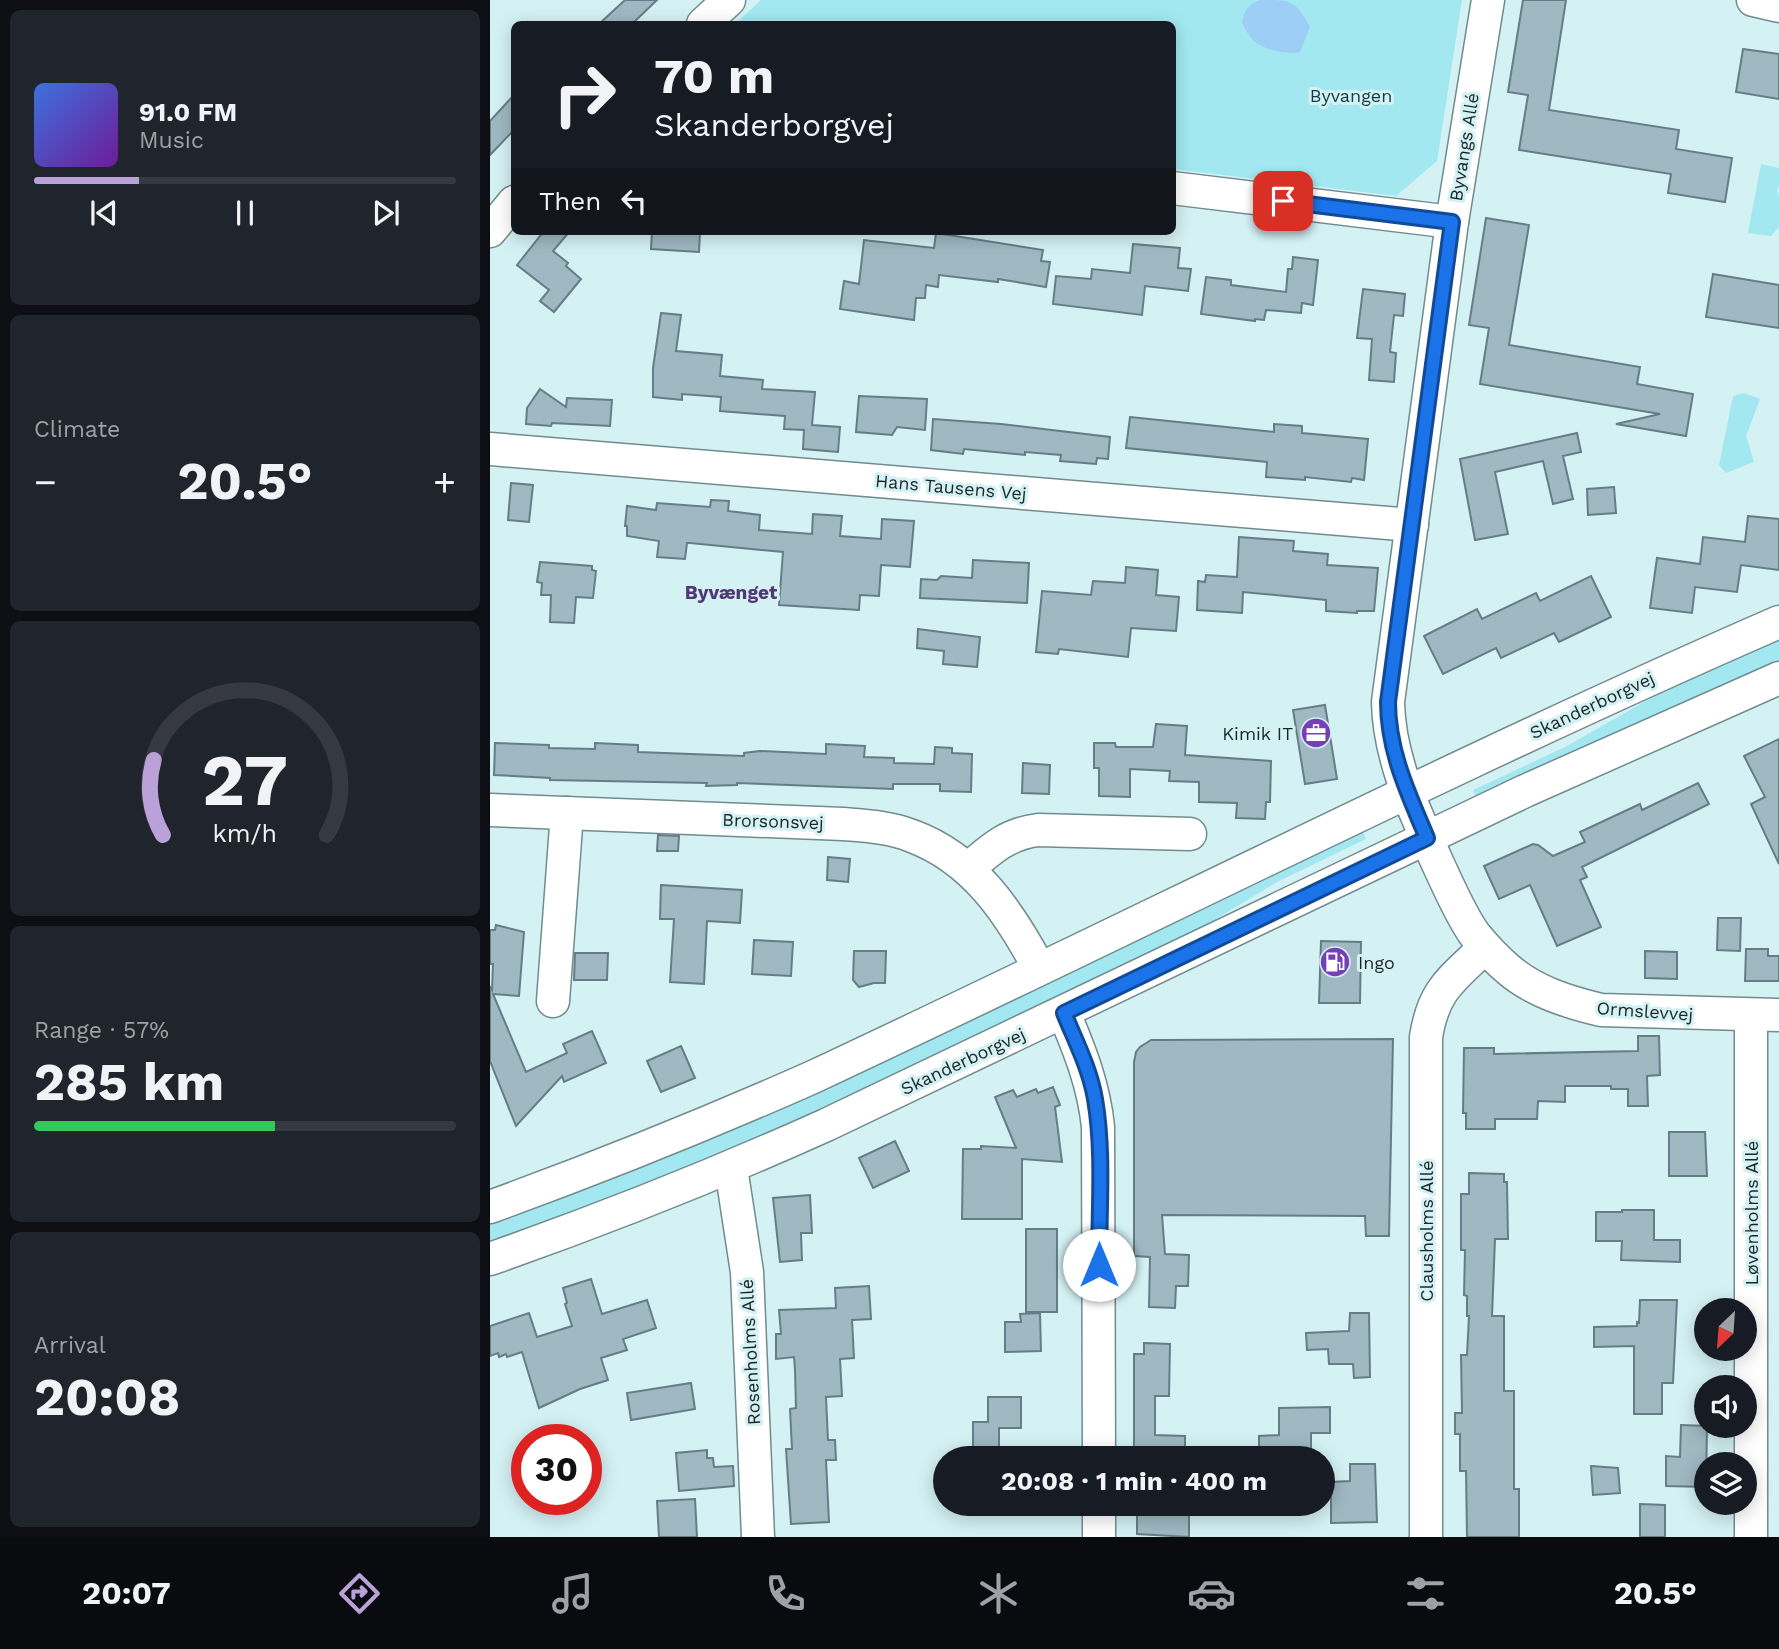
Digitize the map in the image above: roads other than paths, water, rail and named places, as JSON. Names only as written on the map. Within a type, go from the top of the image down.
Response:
[{"type":"street","points":[[706,21],[729,0]]},
{"type":"street","name":"Byvangs Allé","points":[[1407,792],[1391,742],[1388,702],[1452,222],[1488,0]]},
{"type":"street","points":[[1753,0],[1779,6]]},
{"type":"street","points":[[1176,188],[1452,222]]},
{"type":"street","points":[[490,231],[511,206]]},
{"type":"street","name":"Hans Tausens Vej","points":[[490,449],[1412,525]]},
{"type":"street","name":"Skanderborgvej","points":[[490,1207],[611,1163],[715,1121],[1652,677],[1779,622]]},
{"type":"street","name":"Skanderborgvej","points":[[490,1259],[731,1168],[1064,1013],[1593,759],[1779,678]]},
{"type":"street","points":[[1407,792],[1427,838]]},
{"type":"street","name":"Brorsonsvej","points":[[490,810],[843,824],[883,828],[911,835],[939,849],[968,869],[1006,911],[1039,968]]},
{"type":"street","points":[[553,1001],[567,813]]},
{"type":"street","points":[[968,869],[991,849],[1021,832],[1038,830],[1190,834]]},
{"type":"street","name":"Ormslevvej","points":[[1427,838],[1474,934],[1509,970],[1528,984],[1573,1003],[1601,1010],[1765,1015]]},
{"type":"street","name":"Clausholms Allé","points":[[1426,1537],[1426,1037],[1429,1016],[1441,990],[1485,947]]},
{"type":"street","points":[[1064,1013],[1091,1084],[1098,1127],[1099,1446]]},
{"type":"street","name":"Løvenholms Allé","points":[[1751,1537],[1765,1015]]},
{"type":"street","name":"Rosenholms Allé","points":[[731,1168],[747,1272],[758,1537]]},
{"type":"street","points":[[1099,1516],[1099,1537]]},
{"type":"place","name":"Kimik IT","points":[[1316,733]]},
{"type":"place","name":"Ingo","points":[[1335,962]]},
{"type":"district","name":"Byvænget","points":[[731,592]]},
{"type":"park label","name":"Byvangen","points":[[1351,95]]}]
